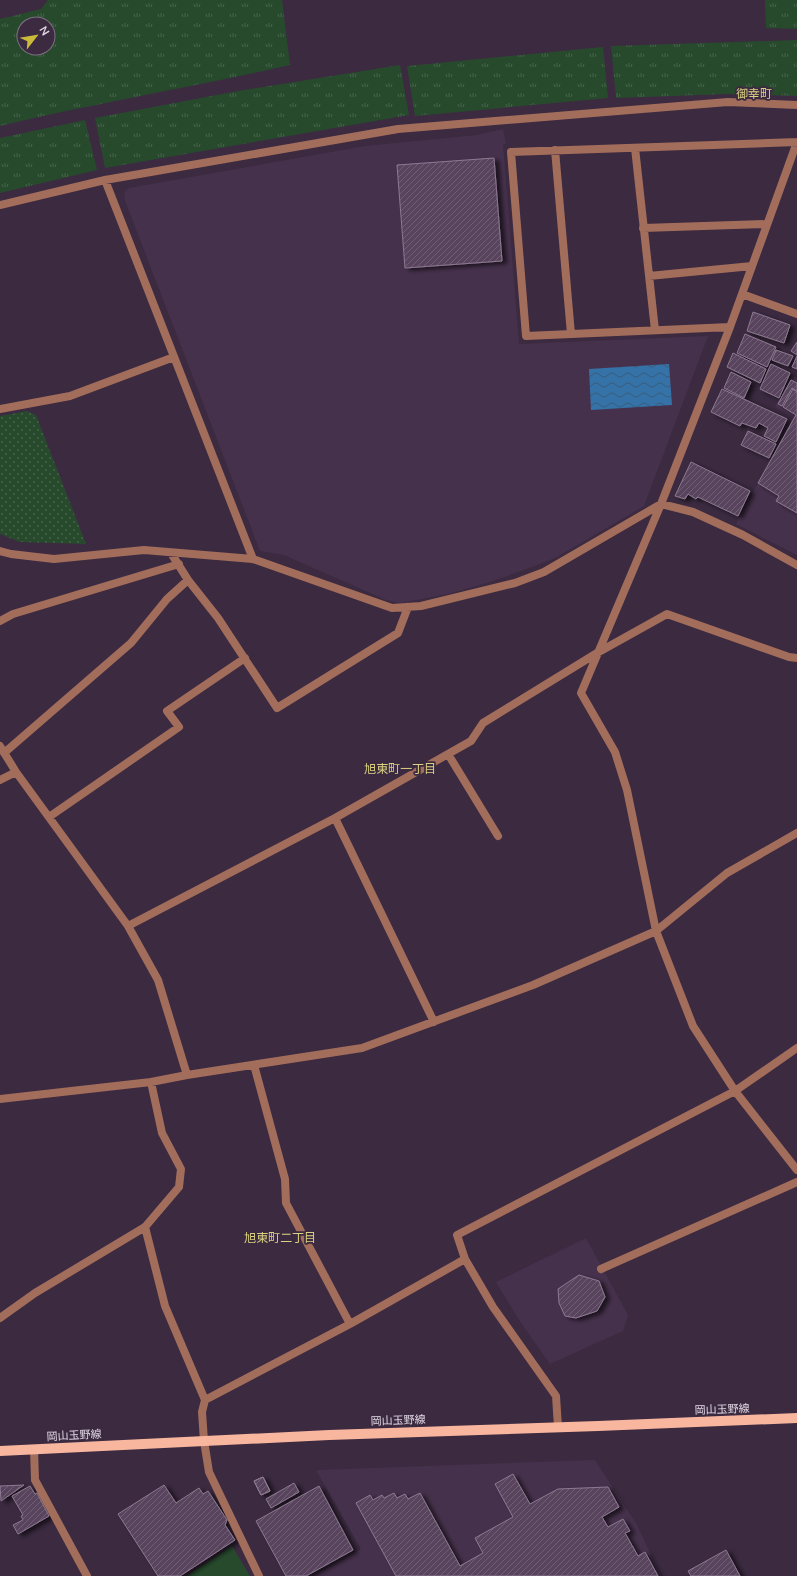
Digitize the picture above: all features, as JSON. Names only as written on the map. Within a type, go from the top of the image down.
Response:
[{"type":"main road","name":"岡山玉野線","points":[[0,1451],[337,1434],[797,1418]]},
{"type":"street","points":[[0,205],[105,180],[398,129],[728,102],[797,105]]},
{"type":"street","points":[[730,327],[526,336],[511,152],[797,142],[730,327],[661,504],[581,693],[615,752],[627,790],[656,931],[693,1026],[735,1091],[797,1170]]},
{"type":"street","points":[[635,148],[655,330]]},
{"type":"street","points":[[555,150],[571,334]]},
{"type":"street","points":[[105,180],[253,559]]},
{"type":"street","points":[[643,228],[767,224]]},
{"type":"street","points":[[649,276],[752,266]]},
{"type":"street","points":[[742,294],[797,314]]},
{"type":"street","points":[[0,409],[70,396],[174,357]]},
{"type":"street","points":[[0,550],[11,554],[54,559],[144,550],[253,559],[392,608],[408,607],[421,606],[515,584],[544,572],[661,504],[693,512],[743,535],[797,565]]},
{"type":"street","points":[[171,553],[188,580],[218,618],[277,708],[398,633],[408,607]]},
{"type":"street","points":[[0,621],[20,612],[179,564]]},
{"type":"street","points":[[187,1075],[158,980],[128,926],[16,772],[2,749],[131,643],[167,599],[188,580]]},
{"type":"street","points":[[128,926],[335,818],[471,741],[483,723],[597,653],[667,614],[789,657],[797,658]]},
{"type":"street","points":[[49,817],[179,727],[167,710],[245,658]]},
{"type":"street","points":[[448,754],[498,836]]},
{"type":"street","points":[[0,780],[16,772]]},
{"type":"street","points":[[335,818],[434,1022]]},
{"type":"street","points":[[0,1099],[151,1082],[362,1048],[533,985],[656,931],[727,873],[797,833]]},
{"type":"street","points":[[558,1427],[556,1396],[493,1307],[465,1260],[457,1235],[735,1091],[797,1048]]},
{"type":"street","points":[[254,1065],[285,1179],[286,1203],[350,1324]]},
{"type":"street","points":[[0,1318],[35,1293],[145,1227],[179,1187],[181,1169],[162,1133],[151,1082]]},
{"type":"street","points":[[601,1269],[797,1182]]},
{"type":"street","points":[[145,1227],[165,1306],[205,1400],[202,1412],[204,1441],[209,1472],[259,1576]]},
{"type":"street","points":[[205,1400],[350,1324],[465,1260]]},
{"type":"street","points":[[34,1449],[35,1480],[87,1576]]},
{"type":"shaded area","points":[[503,129],[506,143],[503,145],[519,344],[708,336],[644,506],[557,557],[535,566],[490,582],[448,594],[400,603],[386,600],[284,555],[260,551],[124,198],[125,191],[129,188],[365,146],[477,135]]},
{"type":"shaded area","points":[[791,376],[797,378],[797,555],[736,524],[793,417],[775,407]]},
{"type":"shaded area","points":[[586,1238],[628,1315],[623,1331],[550,1364],[519,1320],[496,1282]]},
{"type":"shaded area","points":[[595,1460],[637,1525],[661,1576],[314,1576],[361,1549],[316,1470]]},
{"type":"green space","points":[[48,0],[282,0],[290,65],[0,126],[0,19],[41,9]]},
{"type":"green space","points":[[765,0],[797,0],[797,29],[766,28]]},
{"type":"green space","points":[[797,40],[797,96],[728,94],[616,98],[611,46]]},
{"type":"green space","points":[[603,47],[608,98],[415,116],[407,66]]},
{"type":"green space","points":[[400,65],[409,115],[105,168],[95,118],[238,91]]},
{"type":"green space","points":[[85,120],[97,170],[0,193],[0,138]]},
{"type":"green space","points":[[27,411],[36,415],[86,544],[20,542],[0,534],[0,416]]},
{"type":"green space","points":[[232,1546],[250,1576],[187,1576]]},
{"type":"water","points":[[669,364],[672,405],[591,410],[589,369]]},
{"type":"building","points":[[494,158],[502,261],[405,268],[397,165]]},
{"type":"building","points":[[753,312],[790,325],[784,343],[747,331]]},
{"type":"building","points":[[745,334],[776,347],[767,367],[737,353]]},
{"type":"building","points":[[797,342],[797,355],[791,351]]},
{"type":"building","points":[[776,350],[793,356],[788,366],[772,360]]},
{"type":"building","points":[[733,353],[766,369],[760,383],[727,367]]},
{"type":"building","points":[[797,356],[797,369],[792,367]]},
{"type":"building","points":[[771,364],[790,373],[779,398],[760,389]]},
{"type":"building","points":[[731,372],[751,382],[744,398],[724,388]]},
{"type":"building","points":[[791,380],[797,383],[797,391],[792,388],[782,406],[778,404]]},
{"type":"building","points":[[722,389],[787,419],[776,442],[764,436],[768,428],[759,423],[756,428],[742,423],[740,426],[711,412]]},
{"type":"building","points":[[793,389],[797,392],[797,513],[776,501],[779,496],[758,483],[796,415],[783,407]]},
{"type":"building","points":[[748,431],[776,444],[769,458],[741,445]]},
{"type":"building","points":[[691,462],[750,491],[738,516],[698,497],[696,499],[688,494],[685,499],[675,496]]},
{"type":"building","points":[[579,1275],[599,1281],[605,1297],[597,1311],[576,1318],[565,1316],[559,1303],[558,1289]]},
{"type":"building","points":[[513,1474],[530,1504],[558,1489],[608,1487],[619,1507],[602,1517],[608,1527],[623,1519],[630,1531],[625,1533],[638,1556],[645,1552],[658,1576],[396,1576],[356,1503],[370,1495],[373,1500],[382,1495],[384,1498],[394,1493],[397,1498],[405,1494],[408,1499],[420,1493],[460,1566],[483,1553],[475,1538],[513,1517],[495,1484]]},
{"type":"building","points":[[263,1477],[270,1491],[261,1495],[254,1481]]},
{"type":"building","points":[[263,1477],[270,1491],[261,1495],[254,1481]]},
{"type":"building","points":[[294,1483],[299,1492],[271,1508],[266,1499]]},
{"type":"building","points":[[24,1485],[1,1501],[0,1486]]},
{"type":"building","points":[[164,1485],[176,1503],[199,1488],[203,1494],[208,1491],[227,1520],[225,1525],[235,1540],[180,1576],[158,1576],[118,1514]]},
{"type":"building","points":[[30,1486],[35,1494],[37,1493],[49,1516],[18,1534],[13,1525],[23,1520],[21,1516],[23,1515],[12,1496]]},
{"type":"building","points":[[319,1486],[353,1550],[306,1576],[286,1576],[256,1521]]},
{"type":"building","points":[[726,1550],[740,1576],[691,1576],[688,1571]]},
{"type":"district","name":"御幸町","points":[[754,94]]},
{"type":"district","name":"旭東町一丁目","points":[[400,769]]},
{"type":"district","name":"旭東町二丁目","points":[[280,1238]]}]
